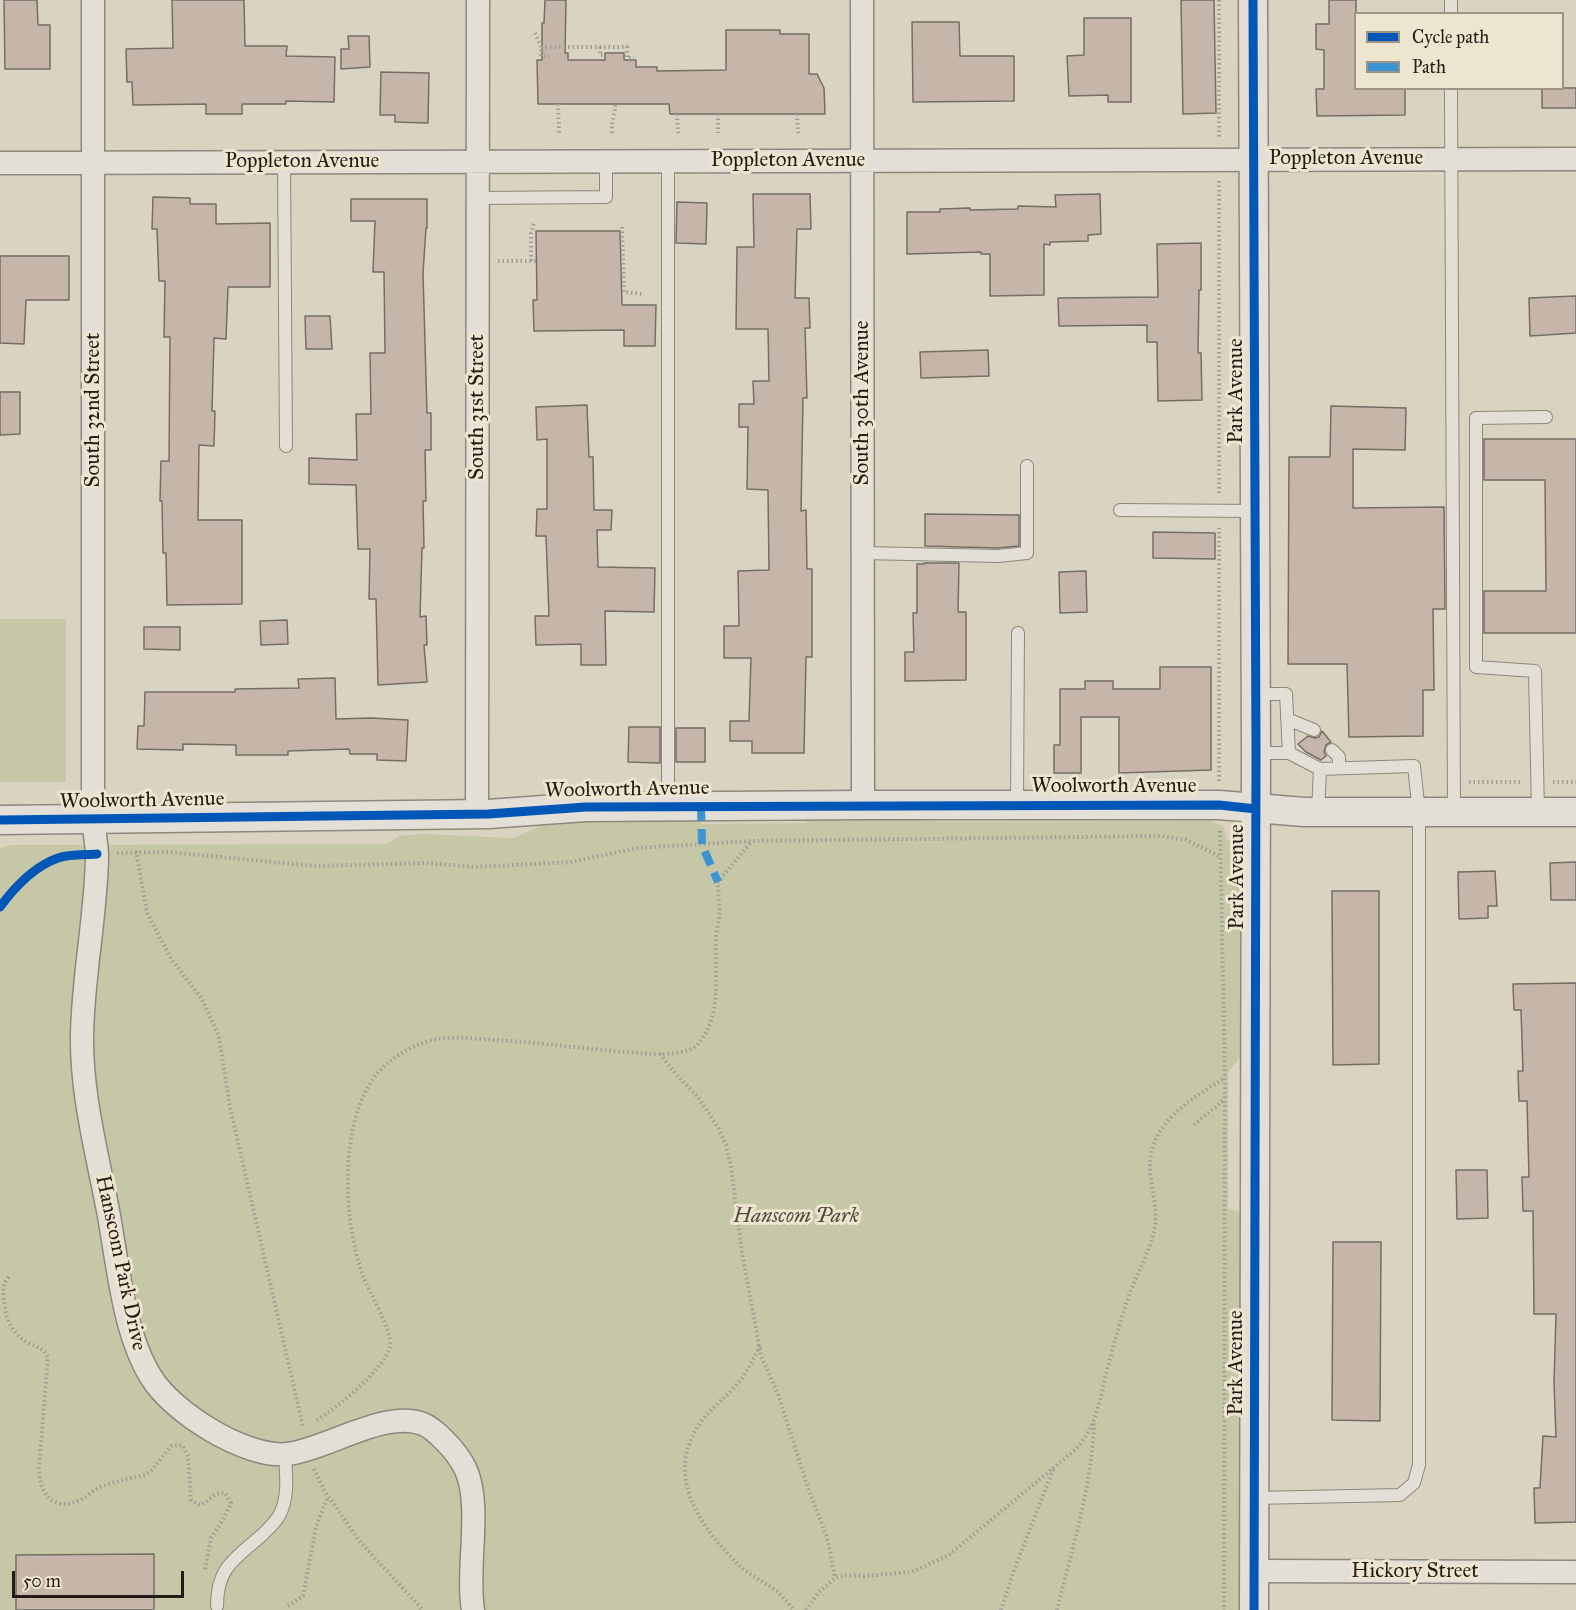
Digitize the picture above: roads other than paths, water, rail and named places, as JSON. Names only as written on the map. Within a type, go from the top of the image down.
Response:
[{"type":"street","name":"South 32nd Street","points":[[93,0],[93,819]]},
{"type":"street","name":"South 31st Street","points":[[477,814],[478,0]]},
{"type":"street","name":"South 30th Avenue","points":[[862,0],[863,805]]},
{"type":"street","name":"Park Avenue","points":[[1253,0],[1256,694],[1254,1610]]},
{"type":"street","name":"Poppleton Avenue","points":[[0,163],[1576,159]]},
{"type":"street","name":"Woolworth Avenue","points":[[0,820],[477,814],[563,808],[863,805],[1219,806],[1318,812],[1576,812]]},
{"type":"street","name":"Hanscom Park Drive","points":[[93,819],[97,854],[83,1009],[83,1058],[93,1132],[129,1325],[144,1365],[156,1385],[189,1416],[207,1428],[242,1444],[267,1452],[285,1455],[309,1450],[396,1420],[423,1424],[438,1434],[458,1456],[466,1470],[471,1493],[470,1580],[473,1610]]},
{"type":"street","name":"Hickory Street","points":[[1254,1572],[1576,1572]]},
{"type":"lane","points":[[1451,90],[1454,813]]},
{"type":"lane","points":[[478,198],[606,197],[606,161]]},
{"type":"lane","points":[[668,161],[668,807]]},
{"type":"lane","points":[[284,162],[286,446]]},
{"type":"lane","points":[[1538,812],[1535,671],[1476,667],[1476,418],[1546,417]]},
{"type":"lane","points":[[863,553],[998,556],[1027,553],[1027,466]]},
{"type":"lane","points":[[1120,510],[1255,511]]},
{"type":"lane","points":[[1017,805],[1018,633]]},
{"type":"lane","points":[[1256,694],[1286,694],[1289,753]]},
{"type":"lane","points":[[1287,719],[1314,730]]},
{"type":"lane","points":[[1332,750],[1339,757],[1339,768]]},
{"type":"lane","points":[[1254,1498],[1393,1496],[1408,1490],[1418,1476],[1419,812],[1414,766],[1320,770],[1289,753],[1256,753]]},
{"type":"lane","points":[[1318,812],[1320,770]]},
{"type":"lane","points":[[217,1606],[219,1583],[226,1567],[279,1516],[286,1492],[285,1455]]},
{"type":"park label","name":"Hanscom Park","points":[[796,1217]]}]
